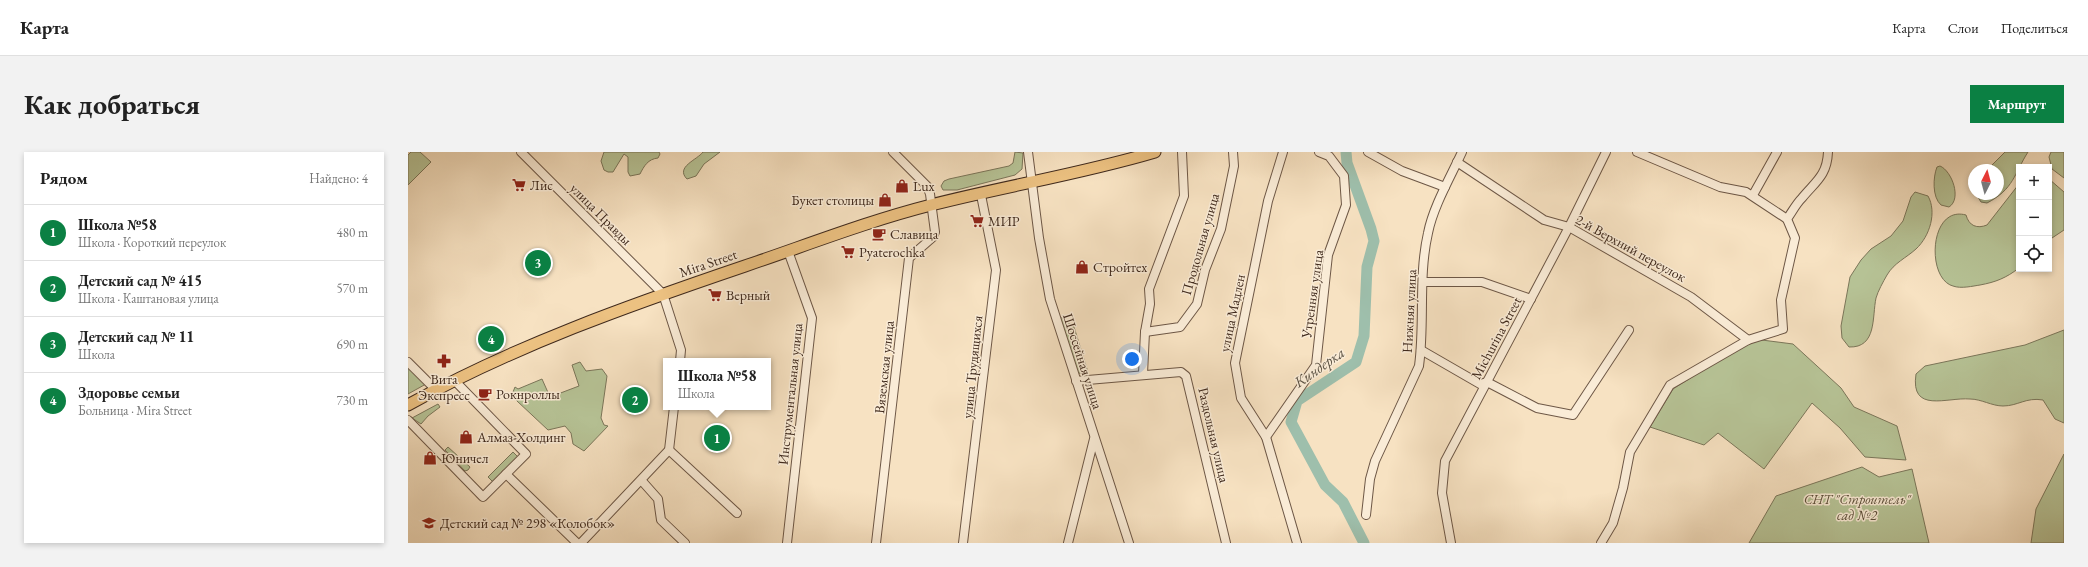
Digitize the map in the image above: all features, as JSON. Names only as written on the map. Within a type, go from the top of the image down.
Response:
[{"type":"main road","name":"Mira Street","points":[[408,406],[454,380],[537,343],[663,294],[788,251],[930,205],[1031,184],[1107,166],[1155,152]]},
{"type":"street","name":"улица Правды","points":[[521,152],[663,294]]},
{"type":"street","points":[[893,152],[927,186],[930,194],[930,205]]},
{"type":"street","name":"Шоссейная улица","points":[[1028,152],[1031,184],[1050,299],[1129,543]]},
{"type":"street","points":[[1143,374],[1145,332],[1150,304],[1149,288],[1184,196],[1182,152]]},
{"type":"street","name":"Продольная улица","points":[[1145,332],[1180,327],[1197,304],[1205,270],[1221,229],[1234,166],[1233,152]]},
{"type":"street","name":"улица Мадлен","points":[[1283,152],[1268,201],[1235,363],[1241,398],[1266,437],[1297,543]]},
{"type":"street","name":"Утренняя улица","points":[[1266,437],[1316,365],[1328,255],[1346,205],[1344,176],[1329,156],[1320,152]]},
{"type":"street","points":[[1368,152],[1402,171],[1445,187]]},
{"type":"street","name":"Нижняя улица","points":[[1366,515],[1370,479],[1375,461],[1418,366],[1421,350],[1422,282],[1428,231],[1445,187],[1462,152]]},
{"type":"street","name":"Michurina Street","points":[[1451,543],[1442,493],[1445,461],[1569,228],[1606,152]]},
{"type":"street","points":[[1601,543],[1613,523],[1623,488],[1630,452],[1670,385],[1748,340],[1783,329],[1781,300],[1795,238],[1788,219],[1753,195],[1746,192],[1720,187],[1637,152]]},
{"type":"street","points":[[1753,195],[1777,152]]},
{"type":"street","points":[[1788,219],[1802,197],[1815,186],[1825,169],[1828,152]]},
{"type":"street","name":"2-й Верхний переулок","points":[[1457,162],[1544,220],[1569,228],[1691,297],[1748,340]]},
{"type":"street","name":"улица Трудящихся","points":[[963,543],[996,270],[981,195]]},
{"type":"street","name":"Вяземская улица","points":[[876,543],[909,258],[933,237],[933,219],[930,205]]},
{"type":"street","name":"Инструментальная улица","points":[[786,543],[812,318],[788,251]]},
{"type":"street","points":[[1422,282],[1482,282],[1531,299]]},
{"type":"street","points":[[663,294],[681,350],[680,358]]},
{"type":"street","points":[[1421,350],[1480,384],[1487,382],[1537,408],[1573,415],[1629,330]]},
{"type":"street","points":[[408,362],[436,390]]},
{"type":"street","name":"Раздольная улица","points":[[1076,380],[1181,372],[1186,376],[1226,543]]},
{"type":"street","points":[[408,420],[483,497],[526,454],[454,380]]},
{"type":"street","points":[[581,543],[642,481],[669,450],[674,410]]},
{"type":"street","points":[[1068,543],[1095,439]]},
{"type":"street","points":[[669,450],[737,513]]},
{"type":"street","points":[[506,474],[577,543]]},
{"type":"street","points":[[642,481],[658,498],[661,520],[685,543]]},
{"type":"green space","points":[[411,152],[420,152],[431,162],[408,185],[408,155]]},
{"type":"green space","points":[[604,152],[659,152],[660,154],[658,158],[647,163],[640,174],[630,176],[628,172],[628,157],[624,154],[613,172],[604,170],[601,161]]},
{"type":"green space","points":[[703,152],[720,152],[704,164],[696,176],[687,179],[684,175],[685,167]]},
{"type":"green space","points":[[1015,152],[1023,153],[1022,169],[1015,175],[957,190],[943,190],[941,186],[944,181],[949,179],[1009,166],[1013,163]]},
{"type":"green space","points":[[2005,152],[2028,152],[2021,164],[2016,164],[2016,173],[2004,191],[2004,164],[1993,164]]},
{"type":"green space","points":[[2051,152],[2064,152],[2064,178],[2052,169],[2052,164],[2049,157]]},
{"type":"green space","points":[[1940,166],[1948,173],[1954,185],[1955,198],[1949,207],[1941,205],[1936,197],[1934,187],[1935,176],[1937,167]]},
{"type":"green space","points":[[2052,182],[2064,192],[2064,230],[2052,238]]},
{"type":"green space","points":[[2016,188],[2016,270],[2001,279],[1967,287],[1956,287],[1944,281],[1938,271],[1935,258],[1939,231],[1945,221],[1954,215],[1966,215],[1969,222],[1974,226],[1980,227],[1987,225]]},
{"type":"green space","points":[[1915,192],[1928,196],[1931,202],[1931,224],[1921,244],[1893,267],[1885,278],[1876,298],[1872,330],[1869,337],[1858,346],[1849,347],[1842,338],[1841,326],[1850,277],[1861,260],[1871,249],[1891,236],[1903,221],[1911,197]]},
{"type":"green space","points":[[1980,200],[1992,200],[1987,203],[1981,202]]},
{"type":"green space","points":[[1059,316],[1074,327],[1087,369],[1086,375],[1075,372],[1069,351],[1071,348],[1066,342]]},
{"type":"green space","points":[[2064,330],[2064,423],[2055,419],[2043,400],[2037,399],[2003,406],[1974,399],[1932,401],[1924,399],[1919,394],[1916,386],[1916,374],[1925,366],[2025,345]]},
{"type":"green space","points":[[1754,339],[1793,344],[1841,388],[1854,407],[1897,426],[1906,460],[1865,457],[1840,428],[1812,403],[1764,469],[1718,433],[1704,445],[1650,427],[1673,389],[1750,340]]},
{"type":"green space","points":[[580,362],[586,371],[602,369],[607,376],[601,418],[604,425],[608,426],[584,451],[573,444],[571,433],[565,426],[548,430],[517,401],[513,392],[515,387],[518,389],[542,379],[550,397],[579,386],[572,365]]},
{"type":"green space","points":[[408,367],[426,384],[408,394]]},
{"type":"green space","points":[[438,404],[440,407],[428,416],[421,424],[412,418]]},
{"type":"green space","points":[[448,447],[470,467],[468,470],[465,471],[445,450]]},
{"type":"green space","points":[[513,452],[518,457],[493,482],[488,477]]},
{"type":"green space","points":[[2064,454],[2064,543],[2031,543],[2036,509]]},
{"type":"green space","name":"СНТ \"Строитель\" сад №2","points":[[1862,467],[1879,477],[1912,469],[1929,543],[1749,543],[1776,496]]},
{"type":"waterway","name":"Киндерка","points":[[1346,152],[1347,163],[1374,241],[1367,267],[1364,336],[1356,362],[1297,401],[1291,422],[1325,485],[1343,502],[1364,543]]},
{"type":"place","name":"Лис","points":[[519,185]]},
{"type":"place","name":"Lux","points":[[902,186]]},
{"type":"place","name":"Букет столицы","points":[[885,200]]},
{"type":"place","name":"МИР","points":[[977,221]]},
{"type":"place","name":"Славица","points":[[879,234]]},
{"type":"place","name":"Pyaterochka","points":[[848,252]]},
{"type":"place","name":"Детский сад № 11","points":[[538,263]]},
{"type":"place","name":"Стройтех","points":[[1082,267]]},
{"type":"place","name":"Верный","points":[[715,295]]},
{"type":"place","name":"Здоровье семьи","points":[[491,339]]},
{"type":"place","name":"Вита Экспресс","points":[[444,361]]},
{"type":"place","name":"Рокнроллы","points":[[485,394]]},
{"type":"place","name":"Детский сад № 415","points":[[635,400]]},
{"type":"place","name":"Алмаз-Холдинг","points":[[466,437]]},
{"type":"place","name":"Школа №58","points":[[717,438]]},
{"type":"place","name":"Юничел","points":[[430,458]]},
{"type":"place","name":"Детский сад № 298 «Колобок»","points":[[429,523]]}]
